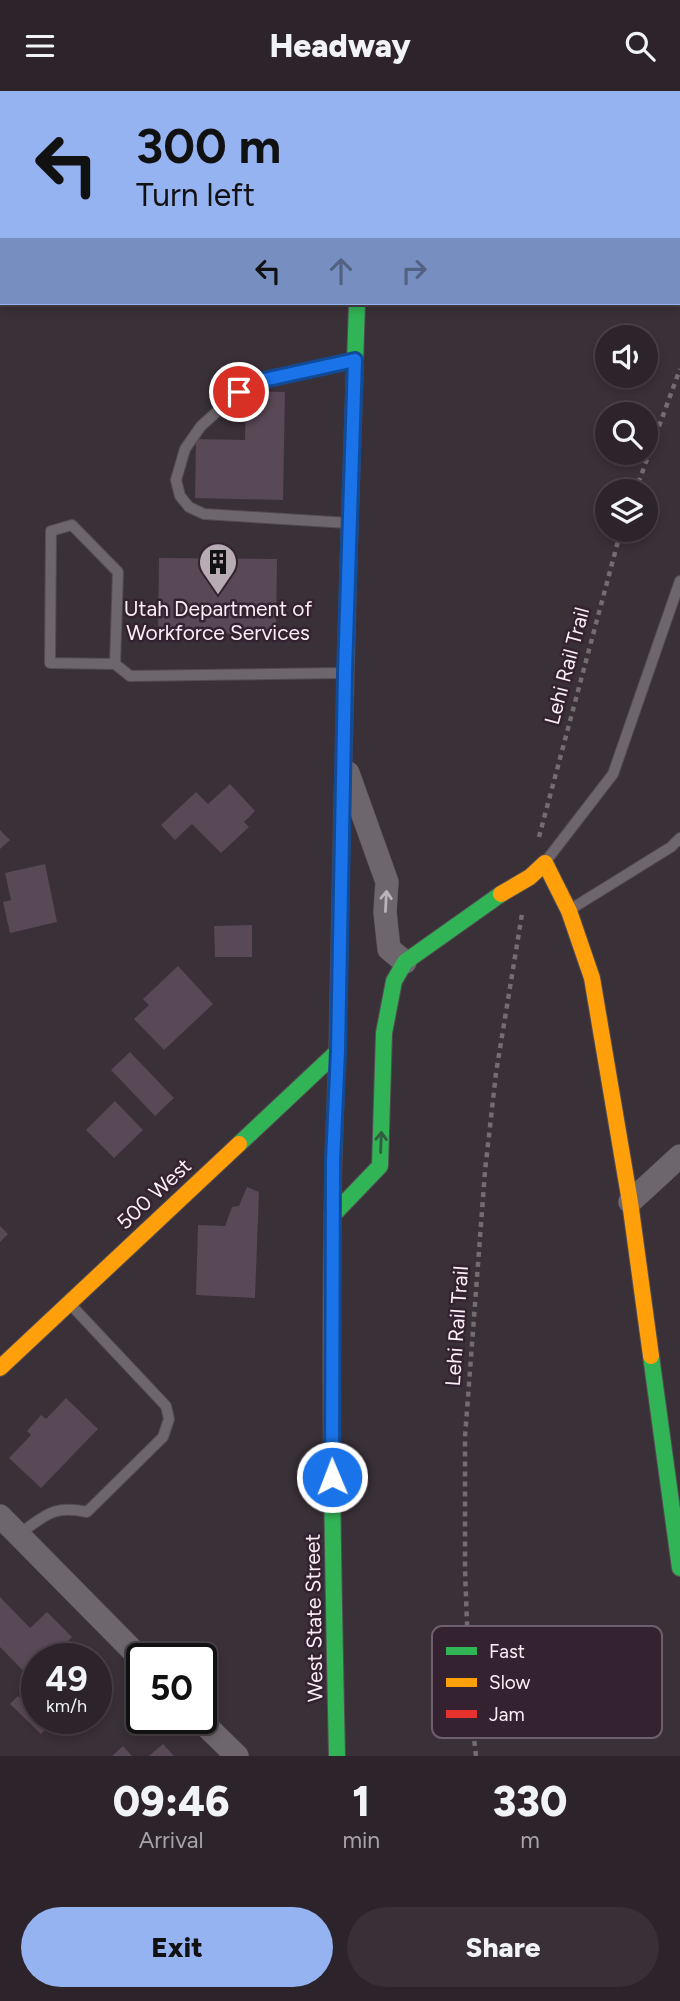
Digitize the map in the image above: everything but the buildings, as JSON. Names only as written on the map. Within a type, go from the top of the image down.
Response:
[{"type":"main road","name":"West State Street","points":[[337,1756],[331,1450],[332,1216],[357,305]]},
{"type":"main road","points":[[332,1216],[380,1167],[384,1033],[394,981],[405,962],[495,898],[530,877],[545,863],[569,911],[592,978],[672,1447],[680,1568]]},
{"type":"main road","name":"500 West","points":[[0,1368],[338,1051]]},
{"type":"street","points":[[343,761],[387,882],[385,912],[389,949],[405,962]]},
{"type":"street","points":[[630,1202],[680,1156]]},
{"type":"street","points":[[0,1516],[126,1644]]},
{"type":"street","points":[[215,1734],[237,1756]]},
{"type":"lane","points":[[350,523],[204,514],[189,507],[180,496],[176,479],[185,449],[201,426],[239,392],[259,381],[355,360]]},
{"type":"lane","points":[[115,664],[118,572],[72,526],[51,531],[50,663],[115,664],[130,676],[345,673]]},
{"type":"lane","points":[[545,863],[612,774],[680,581]]},
{"type":"lane","points":[[569,911],[671,847],[680,838]]},
{"type":"lane","points":[[19,1534],[50,1512],[67,1508],[88,1512],[163,1437],[169,1419],[166,1406],[69,1303]]},
{"type":"path","points":[[640,479],[680,369]]},
{"type":"path","name":"Lehi Rail Trail","points":[[545,811],[618,542]]},
{"type":"path","name":"Lehi Rail Trail","points":[[467,1626],[465,1437],[485,1171],[496,1073],[524,902]]},
{"type":"path","name":"Lehi Rail Trail","points":[[474,1738],[476,1756]]},
{"type":"traffic: fast","points":[[349,546],[357,305]]},
{"type":"traffic: fast","points":[[332,1216],[380,1166],[384,1033],[394,981],[405,962],[501,894]]},
{"type":"traffic: fast","points":[[239,1144],[338,1051]]},
{"type":"traffic: fast","points":[[337,1062],[331,1322],[337,1756]]},
{"type":"traffic: fast","points":[[651,1356],[680,1568]]},
{"type":"traffic: slow","points":[[342,817],[349,546]]},
{"type":"traffic: slow","points":[[501,894],[530,877],[545,863],[569,911],[592,978],[630,1202],[651,1356]]},
{"type":"traffic: slow","points":[[0,1368],[239,1144]]},
{"type":"traffic: jam","points":[[337,1062],[342,817]]},
{"type":"place","name":"Utah Department of Workforce Services","points":[[218,596]]},
{"type":"route","points":[[239,392],[259,381],[355,360],[333,1161],[332,1477]]}]
